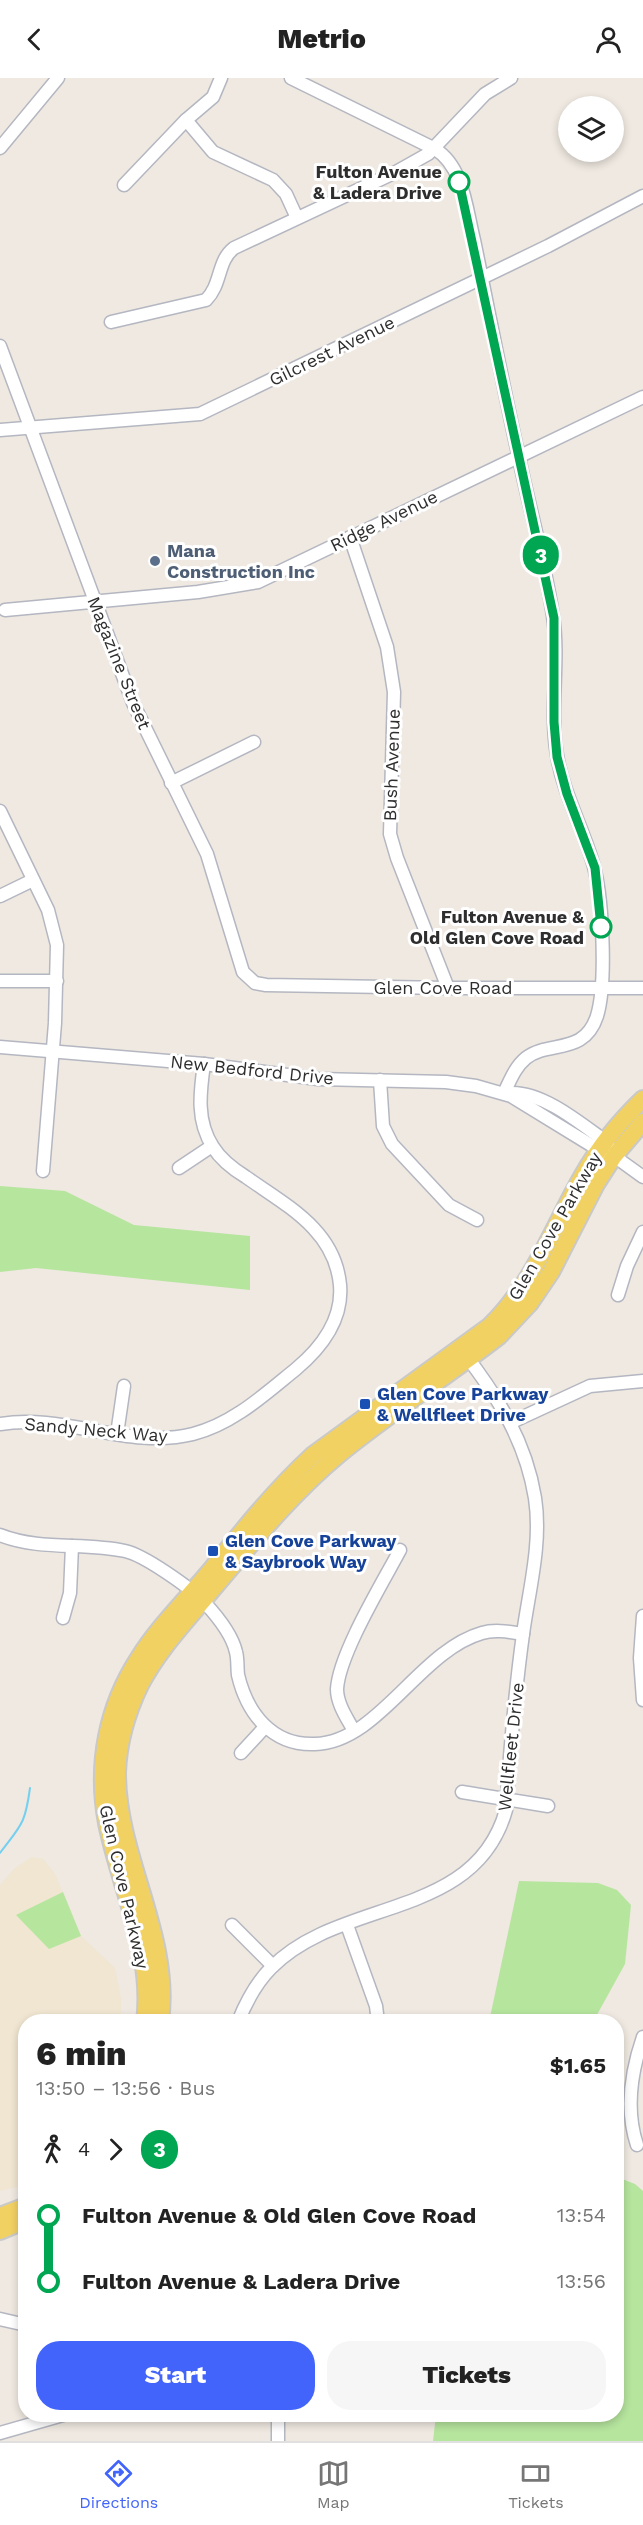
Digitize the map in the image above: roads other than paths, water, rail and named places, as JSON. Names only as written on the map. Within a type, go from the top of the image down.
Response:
[{"type":"main road","name":"Glen Cove Parkway","points":[[161,2014],[157,1950],[122,1814],[117,1771],[124,1728],[140,1685],[198,1597],[291,1476],[313,1455],[374,1409],[464,1353],[499,1336],[530,1303],[551,1272],[590,1193],[606,1149],[643,1099]]},
{"type":"main road","name":"Glen Cove Parkway","points":[[606,1149],[643,1122]]},
{"type":"main road","name":"Glen Cove Parkway","points":[[146,2014],[144,1970],[108,1825],[104,1799],[103,1764],[113,1712],[129,1674],[140,1656],[198,1597]]},
{"type":"main road","points":[[0,2216],[18,2209]]},
{"type":"main road","points":[[0,2231],[18,2223]]},
{"type":"street","points":[[0,148],[58,78]]},
{"type":"street","points":[[124,185],[186,120],[213,97],[221,78]]},
{"type":"street","points":[[291,78],[435,149],[446,157],[457,174],[554,618],[554,722],[557,757],[567,794],[592,858],[598,881],[602,988],[595,1022],[585,1035],[579,1041],[555,1049],[542,1050],[523,1060],[504,1094]]},
{"type":"street","points":[[111,322],[206,300],[218,282],[224,258],[229,252],[396,172],[435,149],[479,100],[508,78]]},
{"type":"street","points":[[186,120],[213,152],[273,180],[286,194],[297,218]]},
{"type":"street","name":"Gilcrest Avenue","points":[[0,430],[200,414],[591,225],[643,196]]},
{"type":"street","name":"Magazine Street","points":[[0,346],[133,704],[207,854],[237,956],[246,976]]},
{"type":"street","name":"Ridge Avenue","points":[[5,610],[244,586],[270,577],[643,397]]},
{"type":"street","name":"Bush Avenue","points":[[350,537],[387,646],[394,692],[390,834],[397,858],[448,988]]},
{"type":"street","points":[[171,783],[254,742]]},
{"type":"street","points":[[0,811],[53,926],[57,945],[53,1051],[43,1171]]},
{"type":"street","points":[[0,896],[33,880]]},
{"type":"street","name":"Glen Cove Road","points":[[246,976],[255,983],[266,985],[643,988]]},
{"type":"street","points":[[0,981],[57,981]]},
{"type":"street","name":"New Bedford Drive","points":[[0,1047],[204,1064],[318,1079],[446,1082],[504,1094],[520,1093],[555,1106],[643,1177]]},
{"type":"street","name":"Sandy Neck Way","points":[[0,1424],[45,1422],[143,1438],[177,1437],[194,1433],[229,1419],[257,1401],[318,1348],[333,1325],[341,1298],[339,1274],[328,1245],[302,1216],[234,1169],[212,1146],[201,1117],[199,1102],[204,1064]]},
{"type":"street","points":[[380,1080],[383,1126],[392,1144],[449,1205],[477,1220]]},
{"type":"street","points":[[179,1168],[212,1146]]},
{"type":"street","points":[[618,1295],[627,1266],[643,1232]]},
{"type":"street","name":"Wellfleet Drive","points":[[242,2014],[254,1989],[273,1966],[312,1939],[442,1887],[469,1871],[484,1856],[496,1837],[506,1810],[523,1634],[535,1556],[535,1497],[512,1422],[491,1388],[464,1353]]},
{"type":"street","points":[[512,1422],[590,1386],[643,1380]]},
{"type":"street","points":[[117,1434],[124,1386]]},
{"type":"street","points":[[0,1535],[36,1545],[128,1551],[161,1569],[198,1597],[229,1634],[236,1652],[245,1699],[259,1722],[284,1738],[299,1743],[316,1744],[342,1739],[387,1705],[445,1652],[484,1632],[523,1634]]},
{"type":"street","points":[[63,1618],[70,1593],[72,1546]]},
{"type":"street","points":[[354,1731],[342,1711],[337,1691],[339,1676],[371,1605],[400,1550]]},
{"type":"street","points":[[643,1616],[640,1658],[643,1700]]},
{"type":"street","points":[[241,1753],[265,1727]]},
{"type":"street","points":[[462,1792],[548,1806]]},
{"type":"street","points":[[232,1925],[273,1966]]},
{"type":"street","points":[[347,1925],[377,2014]]},
{"type":"street","points":[[637,2145],[630,2125],[629,2108],[634,2072],[643,2037]]},
{"type":"street","points":[[0,2319],[18,2323]]},
{"type":"street","points":[[0,2433],[38,2422]]},
{"type":"street","points":[[278,2422],[278,2441]]},
{"type":"waterway","points":[[0,1853],[21,1824],[30,1788]]},
{"type":"place","name":"Fulton Avenue & Ladera Drive","points":[[459,182]]},
{"type":"place","name":"Mana Construction Inc","points":[[155,561]]},
{"type":"place","name":"Fulton Avenue & Old Glen Cove Road","points":[[601,927]]},
{"type":"place","name":"Glen Cove Parkway & Wellfleet Drive","points":[[365,1404]]},
{"type":"place","name":"Glen Cove Parkway & Saybrook Way","points":[[213,1551]]}]
